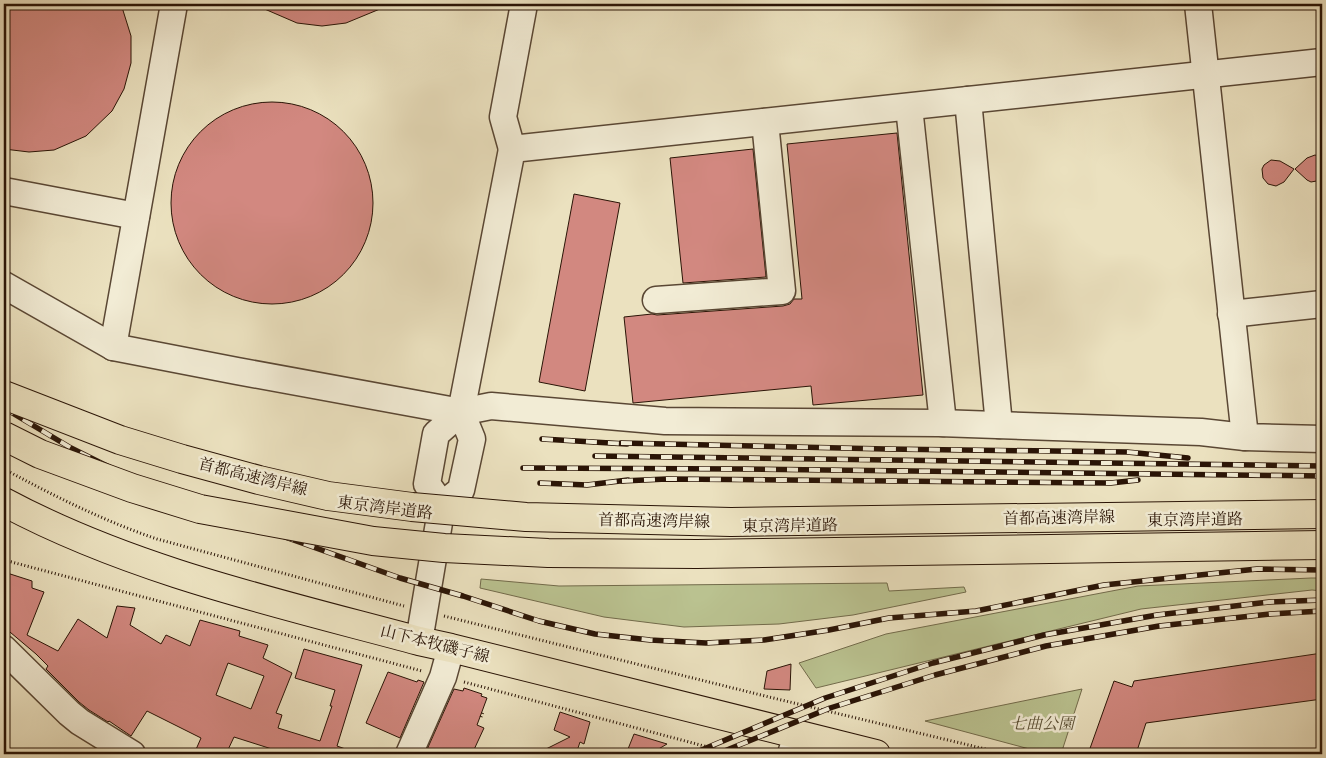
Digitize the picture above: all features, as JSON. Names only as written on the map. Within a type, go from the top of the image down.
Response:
[{"type":"main road","name":"首都高速湾岸線","points":[[4,395],[120,440],[199,464],[328,496],[412,508],[526,518],[731,522],[1322,514]]},
{"type":"main road","name":"東京湾岸道路","points":[[4,401],[148,456],[247,483],[324,500],[385,509],[519,522],[736,527],[1322,518]]},
{"type":"main road","name":"東京湾岸道路","points":[[4,436],[40,454],[200,509],[374,541],[444,548],[548,553],[697,554],[1322,545]]},
{"type":"main road","points":[[4,442],[133,492],[200,512],[379,547],[446,554],[582,559],[689,560],[905,555],[1322,550]]},
{"type":"main road","name":"山下本牧磯子線","points":[[4,502],[67,532],[154,566],[205,583],[451,648],[794,744],[876,754]]},
{"type":"street","points":[[113,347],[174,4]]},
{"type":"street","points":[[419,641],[442,505],[461,490],[472,439],[461,412],[512,149],[503,117],[524,4]]},
{"type":"street","points":[[1198,4],[1245,437]]},
{"type":"street","points":[[512,149],[1322,62]]},
{"type":"street","points":[[968,100],[998,425]]},
{"type":"street","points":[[909,107],[943,423]]},
{"type":"street","points":[[656,300],[782,291],[765,122]]},
{"type":"street","points":[[4,191],[136,216]]},
{"type":"street","points":[[4,286],[113,347],[237,372],[461,412],[491,406],[665,421],[943,423],[1200,432],[1245,437],[1322,439]]},
{"type":"street","points":[[1231,314],[1322,304]]},
{"type":"street","points":[[442,505],[427,484],[436,434],[461,412]]},
{"type":"street","points":[[409,754],[443,677],[451,648]]},
{"type":"street","points":[[4,649],[69,713],[80,722],[132,754]]},
{"type":"path","points":[[4,469],[79,508],[132,530],[157,538],[424,611],[759,695],[1006,754]]},
{"type":"path","points":[[4,560],[734,754]]},
{"type":"path","points":[[482,717],[483,712]]},
{"type":"green space","points":[[1322,578],[1322,591],[1312,590],[1141,609],[816,688],[799,663],[886,634],[1138,586]]},
{"type":"green space","points":[[481,579],[559,586],[887,583],[889,591],[964,587],[966,592],[853,615],[779,624],[684,627],[604,617],[480,588]]},
{"type":"green space","name":"七曲公園","points":[[1082,689],[1061,754],[1048,754],[925,721]]},
{"type":"building","points":[[4,4],[121,4],[131,36],[131,63],[124,89],[112,111],[86,136],[54,150],[29,152],[4,149]]},
{"type":"building","points":[[253,4],[392,4],[346,23],[322,26],[297,23]]},
{"type":"building","points":[[272,102],[292,104],[320,114],[336,125],[350,139],[365,164],[371,183],[373,203],[371,223],[361,251],[350,267],[336,281],[311,296],[292,302],[272,304],[252,302],[224,292],[208,281],[194,267],[179,242],[173,223],[171,203],[173,183],[183,155],[194,139],[208,125],[233,110],[252,104]]},
{"type":"building","points":[[897,133],[923,395],[813,405],[811,386],[633,403],[624,317],[783,306],[790,304],[794,299],[802,299],[787,144]]},
{"type":"building","points":[[753,149],[766,277],[683,283],[670,158]]},
{"type":"building","points":[[1315,155],[1322,157],[1322,180],[1311,182],[1295,169],[1307,158]]},
{"type":"building","points":[[1271,160],[1280,161],[1294,169],[1284,182],[1276,186],[1268,184],[1263,178],[1262,169]]},
{"type":"building","points":[[574,194],[620,203],[585,391],[539,382]]},
{"type":"building","points":[[4,572],[32,581],[32,588],[44,592],[27,635],[58,651],[78,619],[107,638],[117,606],[135,608],[130,625],[161,644],[166,635],[190,646],[200,620],[240,631],[239,636],[268,645],[263,658],[292,673],[276,713],[282,715],[278,728],[320,741],[332,706],[330,706],[335,690],[295,678],[304,649],[362,665],[337,746],[351,751],[351,754],[274,754],[275,750],[234,737],[226,754],[194,754],[201,738],[147,711],[131,736],[79,702],[46,669],[48,666],[36,654],[4,627]],"holes":[[[228,663],[264,676],[251,709],[216,695]]]},
{"type":"building","points":[[1322,653],[1322,699],[1146,723],[1136,754],[1088,754],[1114,681],[1132,687],[1134,681]]},
{"type":"building","points":[[791,664],[790,690],[764,689],[767,671]]},
{"type":"building","points":[[388,672],[417,682],[418,680],[424,682],[400,738],[366,723]]},
{"type":"building","points":[[464,688],[482,694],[481,696],[487,698],[477,725],[484,728],[472,754],[425,754],[454,689],[463,691]]},
{"type":"building","points":[[560,712],[590,722],[584,744],[580,742],[576,754],[536,754],[570,737],[554,730]]},
{"type":"building","points":[[634,734],[667,744],[650,754],[626,754]]},
{"type":"railway","points":[[4,408],[71,448],[113,469],[218,513],[400,578],[539,621],[595,634],[650,640],[706,643],[764,640],[889,618],[976,611],[1104,585],[1257,569],[1322,570]]},
{"type":"railway","points":[[542,439],[627,444]]},
{"type":"railway","points":[[621,443],[1127,452],[1188,458]]},
{"type":"railway","points":[[595,456],[1322,466]]},
{"type":"railway","points":[[523,468],[1322,476]]},
{"type":"railway","points":[[622,481],[667,479],[1111,483],[1138,480]]},
{"type":"railway","points":[[540,483],[587,485],[628,480]]},
{"type":"railway","points":[[692,754],[825,698],[933,663],[1044,635],[1157,615],[1269,602],[1322,600]]},
{"type":"railway","points":[[717,754],[830,708],[935,675],[1046,646],[1159,626],[1270,614],[1322,611]]}]
